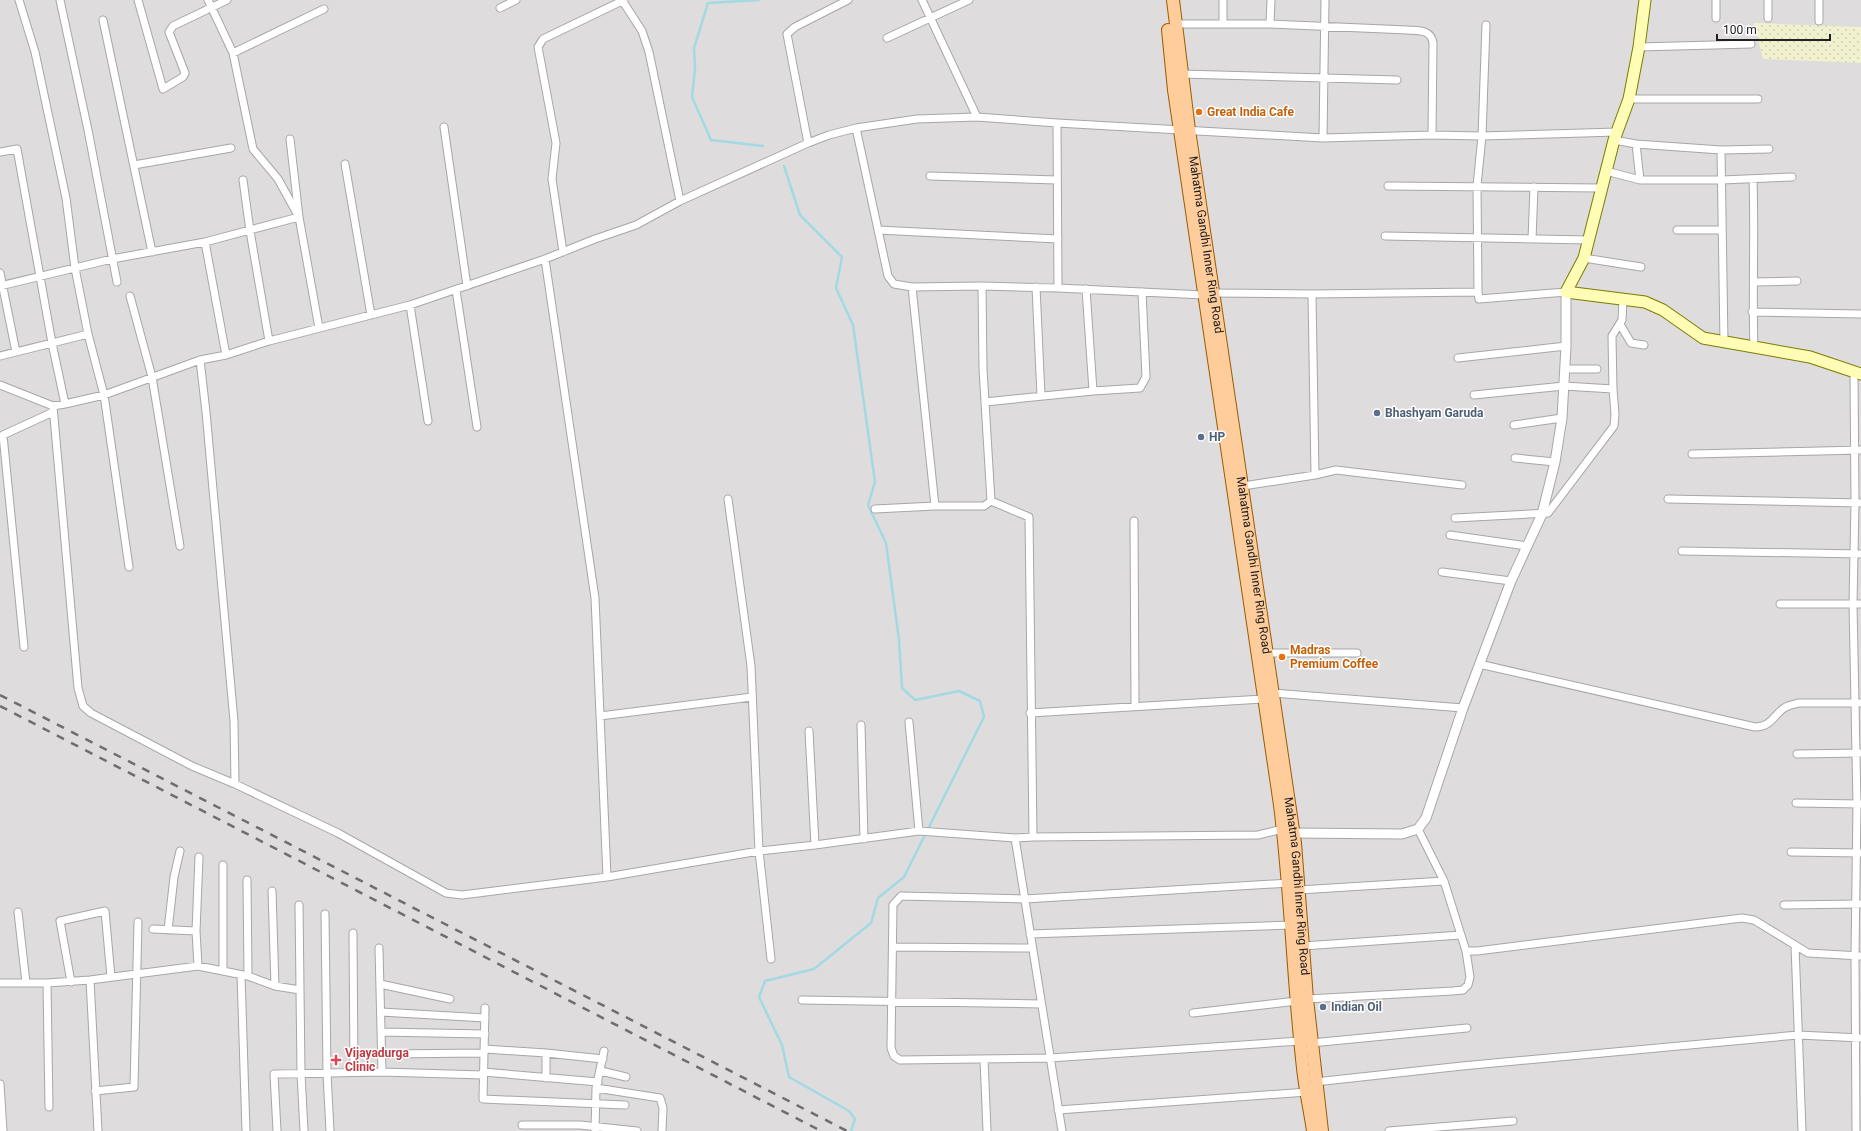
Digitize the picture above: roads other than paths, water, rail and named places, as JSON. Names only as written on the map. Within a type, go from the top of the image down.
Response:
[{"type":"main road","name":"Mahatma Gandhi Inner Ring Road","points":[[1164,0],[1288,831],[1299,890],[1303,946],[1302,1000]]},
{"type":"main road","name":"Mahatma Gandhi Inner Ring Road","points":[[1173,0],[1182,74],[1184,129]]},
{"type":"main road","points":[[1645,0],[1639,47],[1629,99],[1615,136],[1584,258],[1566,292],[1654,305],[1703,338],[1724,343],[1810,357],[1857,373]]},
{"type":"main road","name":"Mahatma Gandhi Inner Ring Road","points":[[1209,294],[1243,486],[1268,653],[1268,696]]},
{"type":"main road","name":"Mahatma Gandhi Inner Ring Road","points":[[1288,831],[1291,925],[1302,1000],[1306,1042],[1307,1092],[1313,1131]]},
{"type":"main road","name":"Mahatma Gandhi Inner Ring Road","points":[[1306,1042],[1316,1082],[1322,1131]]},
{"type":"street","points":[[19,0],[35,52],[66,198],[75,268],[88,334],[104,395],[129,567]]},
{"type":"street","points":[[60,0],[88,130],[117,282]]},
{"type":"street","points":[[138,0],[163,89],[183,77],[185,73],[169,32],[173,26],[227,0]]},
{"type":"street","points":[[208,0],[233,53],[253,149],[278,179],[299,217]]},
{"type":"street","points":[[500,8],[516,0]]},
{"type":"street","points":[[563,252],[552,180],[556,144],[538,47],[543,39],[623,0],[642,31],[648,52],[680,201]]},
{"type":"street","points":[[808,143],[787,34],[795,27],[848,0]]},
{"type":"street","points":[[922,0],[977,117]]},
{"type":"street","points":[[887,38],[969,0]]},
{"type":"street","points":[[1223,0],[1223,24]]},
{"type":"street","points":[[1270,24],[1271,0]]},
{"type":"street","points":[[1323,138],[1325,0]]},
{"type":"street","points":[[1716,0],[1716,18]]},
{"type":"street","points":[[1768,0],[1768,18]]},
{"type":"street","points":[[1819,0],[1819,21]]},
{"type":"street","points":[[233,53],[324,9]]},
{"type":"street","points":[[103,20],[152,252]]},
{"type":"street","points":[[1175,24],[1270,24],[1425,31],[1430,34],[1433,42],[1432,135]]},
{"type":"street","points":[[53,409],[78,688],[84,706],[91,713],[192,766],[235,784],[338,833],[446,893],[454,895],[607,877],[759,851],[921,831],[1015,838],[1258,836],[1288,831],[1402,834],[1418,829],[1426,818],[1479,664],[1511,581],[1542,514],[1555,462],[1562,418],[1566,346],[1566,292],[1479,299],[1477,186],[1482,136],[1486,25]]},
{"type":"street","points":[[1639,47],[1751,44]]},
{"type":"street","points":[[1182,74],[1397,80]]},
{"type":"street","points":[[1629,99],[1758,99]]},
{"type":"street","points":[[24,647],[3,435],[65,404],[104,395],[200,360],[226,355],[269,341],[410,305],[545,259],[636,225],[680,201],[829,135],[856,128],[917,119],[977,117],[1056,123],[1323,138],[1432,135],[1615,136],[1636,144],[1721,150],[1769,149]]},
{"type":"street","points":[[1056,123],[1058,288]]},
{"type":"street","points":[[444,127],[467,286]]},
{"type":"street","points":[[856,128],[889,279],[894,284],[912,287],[1036,287],[1209,294],[1478,292]]},
{"type":"street","points":[[290,139],[299,217],[319,328]]},
{"type":"street","points":[[1636,144],[1640,180]]},
{"type":"street","points":[[134,165],[231,148]]},
{"type":"street","points":[[0,152],[17,149],[52,343],[65,404]]},
{"type":"street","points":[[1721,150],[1724,343]]},
{"type":"street","points":[[345,164],[371,315]]},
{"type":"street","points":[[1606,170],[1640,180],[1792,178]]},
{"type":"street","points":[[930,176],[1057,180]]},
{"type":"street","points":[[1754,179],[1754,282],[1752,312],[1754,348]]},
{"type":"street","points":[[243,180],[250,231],[269,341]]},
{"type":"street","points":[[1388,186],[1601,188]]},
{"type":"street","points":[[1532,239],[1534,187]]},
{"type":"street","points":[[1,285],[112,259],[205,242],[299,217]]},
{"type":"street","points":[[878,230],[1058,239]]},
{"type":"street","points":[[1677,230],[1722,230]]},
{"type":"street","points":[[1385,236],[1588,240]]},
{"type":"street","points":[[205,242],[226,355]]},
{"type":"street","points":[[1584,258],[1641,267]]},
{"type":"street","points":[[545,259],[595,598],[607,877]]},
{"type":"street","points":[[0,273],[1,285],[16,352]]},
{"type":"street","points":[[1754,282],[1797,281]]},
{"type":"street","points":[[982,286],[985,402],[991,501]]},
{"type":"street","points":[[912,287],[935,506]]},
{"type":"street","points":[[1036,287],[1041,396]]},
{"type":"street","points":[[1086,289],[1093,391]]},
{"type":"street","points":[[456,290],[476,427]]},
{"type":"street","points":[[985,402],[1093,391],[1140,388],[1146,377],[1142,292]]},
{"type":"street","points":[[1312,294],[1315,475]]},
{"type":"street","points":[[130,296],[152,377],[180,546]]},
{"type":"street","points":[[1455,518],[1548,513],[1612,429],[1615,420],[1612,336],[1620,324],[1623,300]]},
{"type":"street","points":[[410,305],[428,421]]},
{"type":"street","points":[[1752,312],[1861,314]]},
{"type":"street","points":[[1620,324],[1631,343],[1644,345]]},
{"type":"street","points":[[0,356],[88,334]]},
{"type":"street","points":[[1458,358],[1566,346]]},
{"type":"street","points":[[200,360],[234,721],[235,784]]},
{"type":"street","points":[[1565,369],[1597,369]]},
{"type":"street","points":[[1856,1131],[1858,1096],[1859,753],[1858,653],[1853,604],[1857,554],[1858,504],[1857,373]]},
{"type":"street","points":[[0,385],[53,409]]},
{"type":"street","points":[[1474,395],[1564,386],[1613,389]]},
{"type":"street","points":[[1514,425],[1562,418]]},
{"type":"street","points":[[1692,454],[1858,450]]},
{"type":"street","points":[[1515,458],[1555,462]]},
{"type":"street","points":[[1243,486],[1315,475],[1336,470],[1462,485]]},
{"type":"street","points":[[728,499],[751,666],[759,851],[771,959]]},
{"type":"street","points":[[1668,499],[1858,504]]},
{"type":"street","points":[[875,509],[935,506],[984,506],[991,501]]},
{"type":"street","points":[[991,501],[1029,517],[1030,714],[1033,837]]},
{"type":"street","points":[[1134,522],[1135,706]]},
{"type":"street","points":[[1450,535],[1527,546]]},
{"type":"street","points":[[1682,551],[1857,554]]},
{"type":"street","points":[[1442,572],[1511,581]]},
{"type":"street","points":[[1780,604],[1861,604]]},
{"type":"street","points":[[1268,653],[1356,653]]},
{"type":"street","points":[[1479,664],[1763,727],[1770,723],[1783,708],[1791,704],[1858,703]]},
{"type":"street","points":[[1030,714],[1268,696],[1463,708]]},
{"type":"street","points":[[600,716],[752,697]]},
{"type":"street","points":[[909,722],[921,831]]},
{"type":"street","points":[[860,725],[864,838]]},
{"type":"street","points":[[809,731],[815,845]]},
{"type":"street","points":[[1798,754],[1859,753]]},
{"type":"street","points":[[1796,802],[1859,804]]},
{"type":"street","points":[[1193,1013],[1302,1000],[1463,990],[1468,985],[1470,977],[1466,951],[1444,881],[1418,829]]},
{"type":"street","points":[[1015,838],[1062,1131]]},
{"type":"street","points":[[168,930],[174,876],[180,851]]},
{"type":"street","points":[[1791,852],[1859,853]]},
{"type":"street","points":[[198,966],[196,931],[199,857]]},
{"type":"street","points":[[223,865],[223,971]]},
{"type":"street","points":[[246,1131],[244,975],[247,880]]},
{"type":"street","points":[[1299,890],[1444,881]]},
{"type":"street","points":[[1289,883],[1025,899],[901,896],[893,905],[893,1002],[891,1048],[894,1056],[900,1060],[1050,1058],[1306,1042],[1467,1028]]},
{"type":"street","points":[[272,891],[275,986]]},
{"type":"street","points":[[1784,904],[1859,904]]},
{"type":"street","points":[[299,905],[301,1073],[304,1131]]},
{"type":"street","points":[[71,982],[60,921],[105,911],[111,977]]},
{"type":"street","points":[[18,912],[26,983]]},
{"type":"street","points":[[325,914],[327,1073],[330,1131]]},
{"type":"street","points":[[1466,951],[1477,951],[1742,918],[1754,920],[1808,953],[1858,956]]},
{"type":"street","points":[[95,1090],[134,1086],[138,974],[138,922]]},
{"type":"street","points":[[1030,934],[1291,925]]},
{"type":"street","points":[[153,929],[196,931]]},
{"type":"street","points":[[353,933],[354,1072]]},
{"type":"street","points":[[1303,946],[1461,935]]},
{"type":"street","points":[[1795,946],[1802,1131]]},
{"type":"street","points":[[379,948],[382,1072]]},
{"type":"street","points":[[893,948],[1032,948]]},
{"type":"street","points":[[0,983],[71,982],[198,966],[244,975],[275,986],[300,990]]},
{"type":"street","points":[[90,980],[98,1131]]},
{"type":"street","points":[[47,983],[49,1107]]},
{"type":"street","points":[[380,984],[450,999]]},
{"type":"street","points":[[802,1000],[1041,1004]]},
{"type":"street","points":[[485,1008],[486,1018],[482,1096],[485,1100],[625,1105]]},
{"type":"street","points":[[381,1012],[486,1018]]},
{"type":"street","points":[[381,1032],[485,1034]]},
{"type":"street","points":[[1316,1082],[1462,1066],[1798,1035],[1858,1038]]},
{"type":"street","points":[[382,1054],[484,1051],[546,1053],[603,1060]]},
{"type":"street","points":[[595,1129],[597,1085],[604,1051]]},
{"type":"street","points":[[546,1053],[546,1078]]},
{"type":"street","points":[[984,1059],[987,1131]]},
{"type":"street","points":[[600,1071],[626,1077]]},
{"type":"street","points":[[277,1131],[274,1074],[354,1072],[483,1074],[546,1078],[597,1085],[660,1098],[663,1108],[662,1131]]},
{"type":"street","points":[[0,1084],[3,1131]]},
{"type":"street","points":[[1058,1110],[1307,1092]]},
{"type":"street","points":[[1389,1131],[1514,1121]]},
{"type":"street","points":[[522,1125],[580,1125],[595,1129],[637,1131]]},
{"type":"waterway","points":[[759,0],[708,3],[694,48],[695,68],[692,97],[711,140],[763,146]]},
{"type":"waterway","points":[[784,166],[800,215],[842,257],[836,288],[853,325],[875,482],[868,505],[886,543],[899,640],[902,688],[915,700],[959,691],[980,701],[984,717],[904,877],[878,898],[871,923],[814,969],[765,981],[759,997],[782,1045],[789,1077],[849,1111],[855,1119],[851,1131]]},
{"type":"railway","points":[[0,695],[847,1131]]},
{"type":"railway","points":[[0,706],[821,1131]]},
{"type":"place","name":"Great India Cafe","points":[[1199,112]]},
{"type":"place","name":"Bhashyam Garuda","points":[[1377,413]]},
{"type":"place","name":"HP","points":[[1201,437]]},
{"type":"place","name":"Madras Premium Coffee","points":[[1282,657]]},
{"type":"place","name":"Indian Oil","points":[[1323,1007]]},
{"type":"place","name":"Vijayadurga Clinic","points":[[336,1060]]}]
